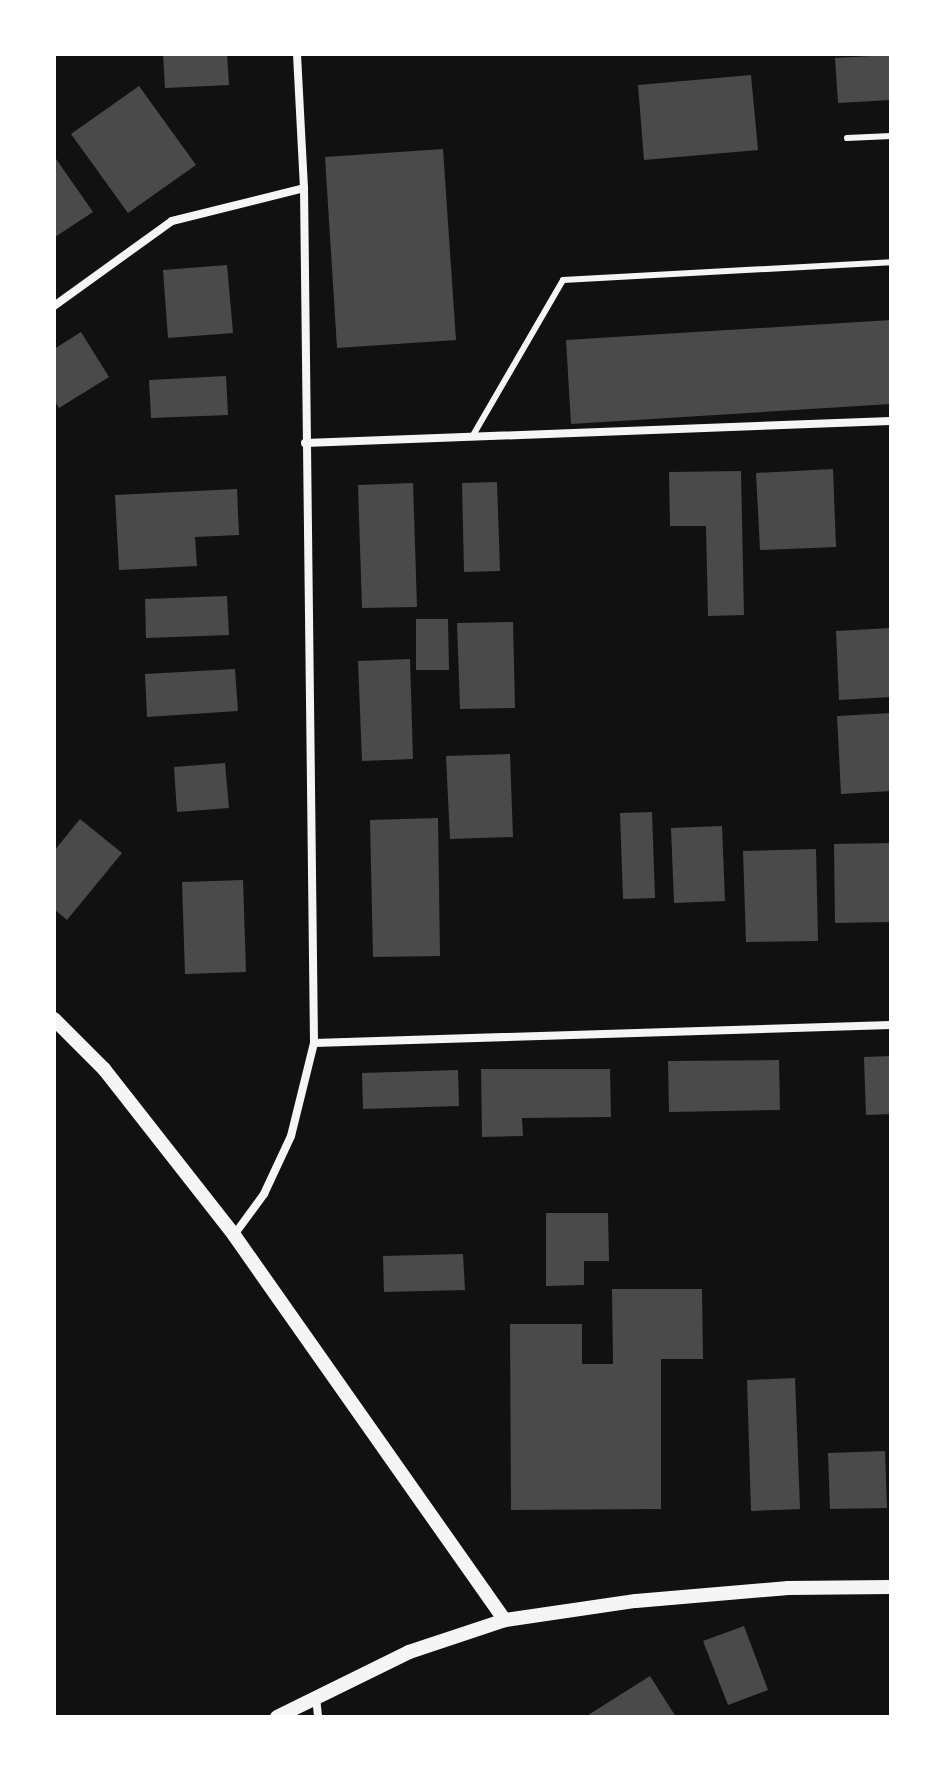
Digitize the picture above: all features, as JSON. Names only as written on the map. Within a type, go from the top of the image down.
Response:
[{"type":"street","points":[[234,1235],[264,1194],[291,1136],[314,1043],[304,188],[297,54]]},
{"type":"street","points":[[54,306],[172,221],[304,188]]},
{"type":"street","points":[[305,443],[891,421]]},
{"type":"street","points":[[54,1019],[104,1069],[234,1235],[505,1620]]},
{"type":"street","points":[[314,1043],[891,1025]]},
{"type":"street","points":[[277,1717],[409,1652],[505,1620],[636,1601],[788,1588],[891,1587]]},
{"type":"street","points":[[316,1696],[318,1717]]},
{"type":"lane","points":[[847,138],[891,136]]},
{"type":"lane","points":[[472,437],[563,280],[891,262]]},
{"type":"building","points":[[163,54],[227,54],[229,85],[165,88]]},
{"type":"building","points":[[891,55],[891,100],[838,103],[835,58]]},
{"type":"building","points":[[751,75],[758,150],[644,160],[638,85]]},
{"type":"building","points":[[139,86],[196,165],[128,213],[71,134]]},
{"type":"building","points":[[443,149],[456,340],[337,348],[325,157]]},
{"type":"building","points":[[54,156],[93,212],[55,237],[54,235]]},
{"type":"building","points":[[227,265],[233,333],[168,338],[163,270]]},
{"type":"building","points":[[891,320],[891,404],[571,424],[566,340]]},
{"type":"building","points":[[81,332],[109,377],[59,408],[54,400],[54,349]]},
{"type":"building","points":[[226,376],[228,415],[151,418],[149,380]]},
{"type":"building","points":[[833,469],[836,547],[760,550],[756,473]]},
{"type":"building","points":[[741,471],[744,615],[708,616],[706,526],[670,526],[669,472]]},
{"type":"building","points":[[497,482],[500,571],[464,572],[462,483]]},
{"type":"building","points":[[413,483],[417,607],[362,608],[358,485]]},
{"type":"building","points":[[237,489],[239,535],[195,537],[197,566],[119,570],[115,495]]},
{"type":"building","points":[[227,596],[229,635],[146,638],[145,599]]},
{"type":"building","points":[[416,619],[448,619],[449,670],[416,670]]},
{"type":"building","points":[[513,622],[515,708],[460,709],[457,623]]},
{"type":"building","points":[[891,628],[891,697],[839,700],[836,631]]},
{"type":"building","points":[[410,659],[413,759],[362,761],[358,661]]},
{"type":"building","points":[[235,669],[238,711],[147,717],[145,674]]},
{"type":"building","points":[[891,713],[891,791],[841,794],[837,716]]},
{"type":"building","points":[[510,754],[513,837],[450,839],[446,756]]},
{"type":"building","points":[[225,763],[229,808],[177,812],[174,767]]},
{"type":"building","points":[[652,812],[655,898],[623,899],[620,813]]},
{"type":"building","points":[[438,818],[440,956],[373,957],[370,820]]},
{"type":"building","points":[[80,819],[122,853],[67,920],[54,909],[54,851]]},
{"type":"building","points":[[722,826],[725,901],[674,903],[671,828]]},
{"type":"building","points":[[891,843],[891,922],[835,923],[834,844]]},
{"type":"building","points":[[816,849],[818,941],[746,942],[743,851]]},
{"type":"building","points":[[243,880],[246,972],[185,974],[182,882]]},
{"type":"building","points":[[891,1056],[891,1114],[866,1115],[864,1057]]},
{"type":"building","points":[[779,1060],[780,1110],[669,1112],[668,1061]]},
{"type":"building","points":[[481,1069],[610,1069],[611,1117],[522,1118],[523,1136],[482,1137]]},
{"type":"building","points":[[458,1070],[459,1106],[363,1109],[362,1073]]},
{"type":"building","points":[[546,1213],[608,1213],[609,1261],[584,1261],[584,1285],[546,1286]]},
{"type":"building","points":[[463,1254],[465,1290],[384,1292],[383,1256]]},
{"type":"building","points":[[612,1289],[702,1289],[703,1359],[661,1359],[661,1509],[511,1510],[510,1324],[582,1324],[582,1364],[613,1364]]},
{"type":"building","points":[[795,1378],[800,1509],[751,1511],[747,1380]]},
{"type":"building","points":[[885,1451],[887,1508],[830,1509],[828,1453]]},
{"type":"building","points":[[744,1626],[768,1690],[728,1705],[703,1641]]},
{"type":"building","points":[[650,1676],[676,1717],[585,1717]]}]
